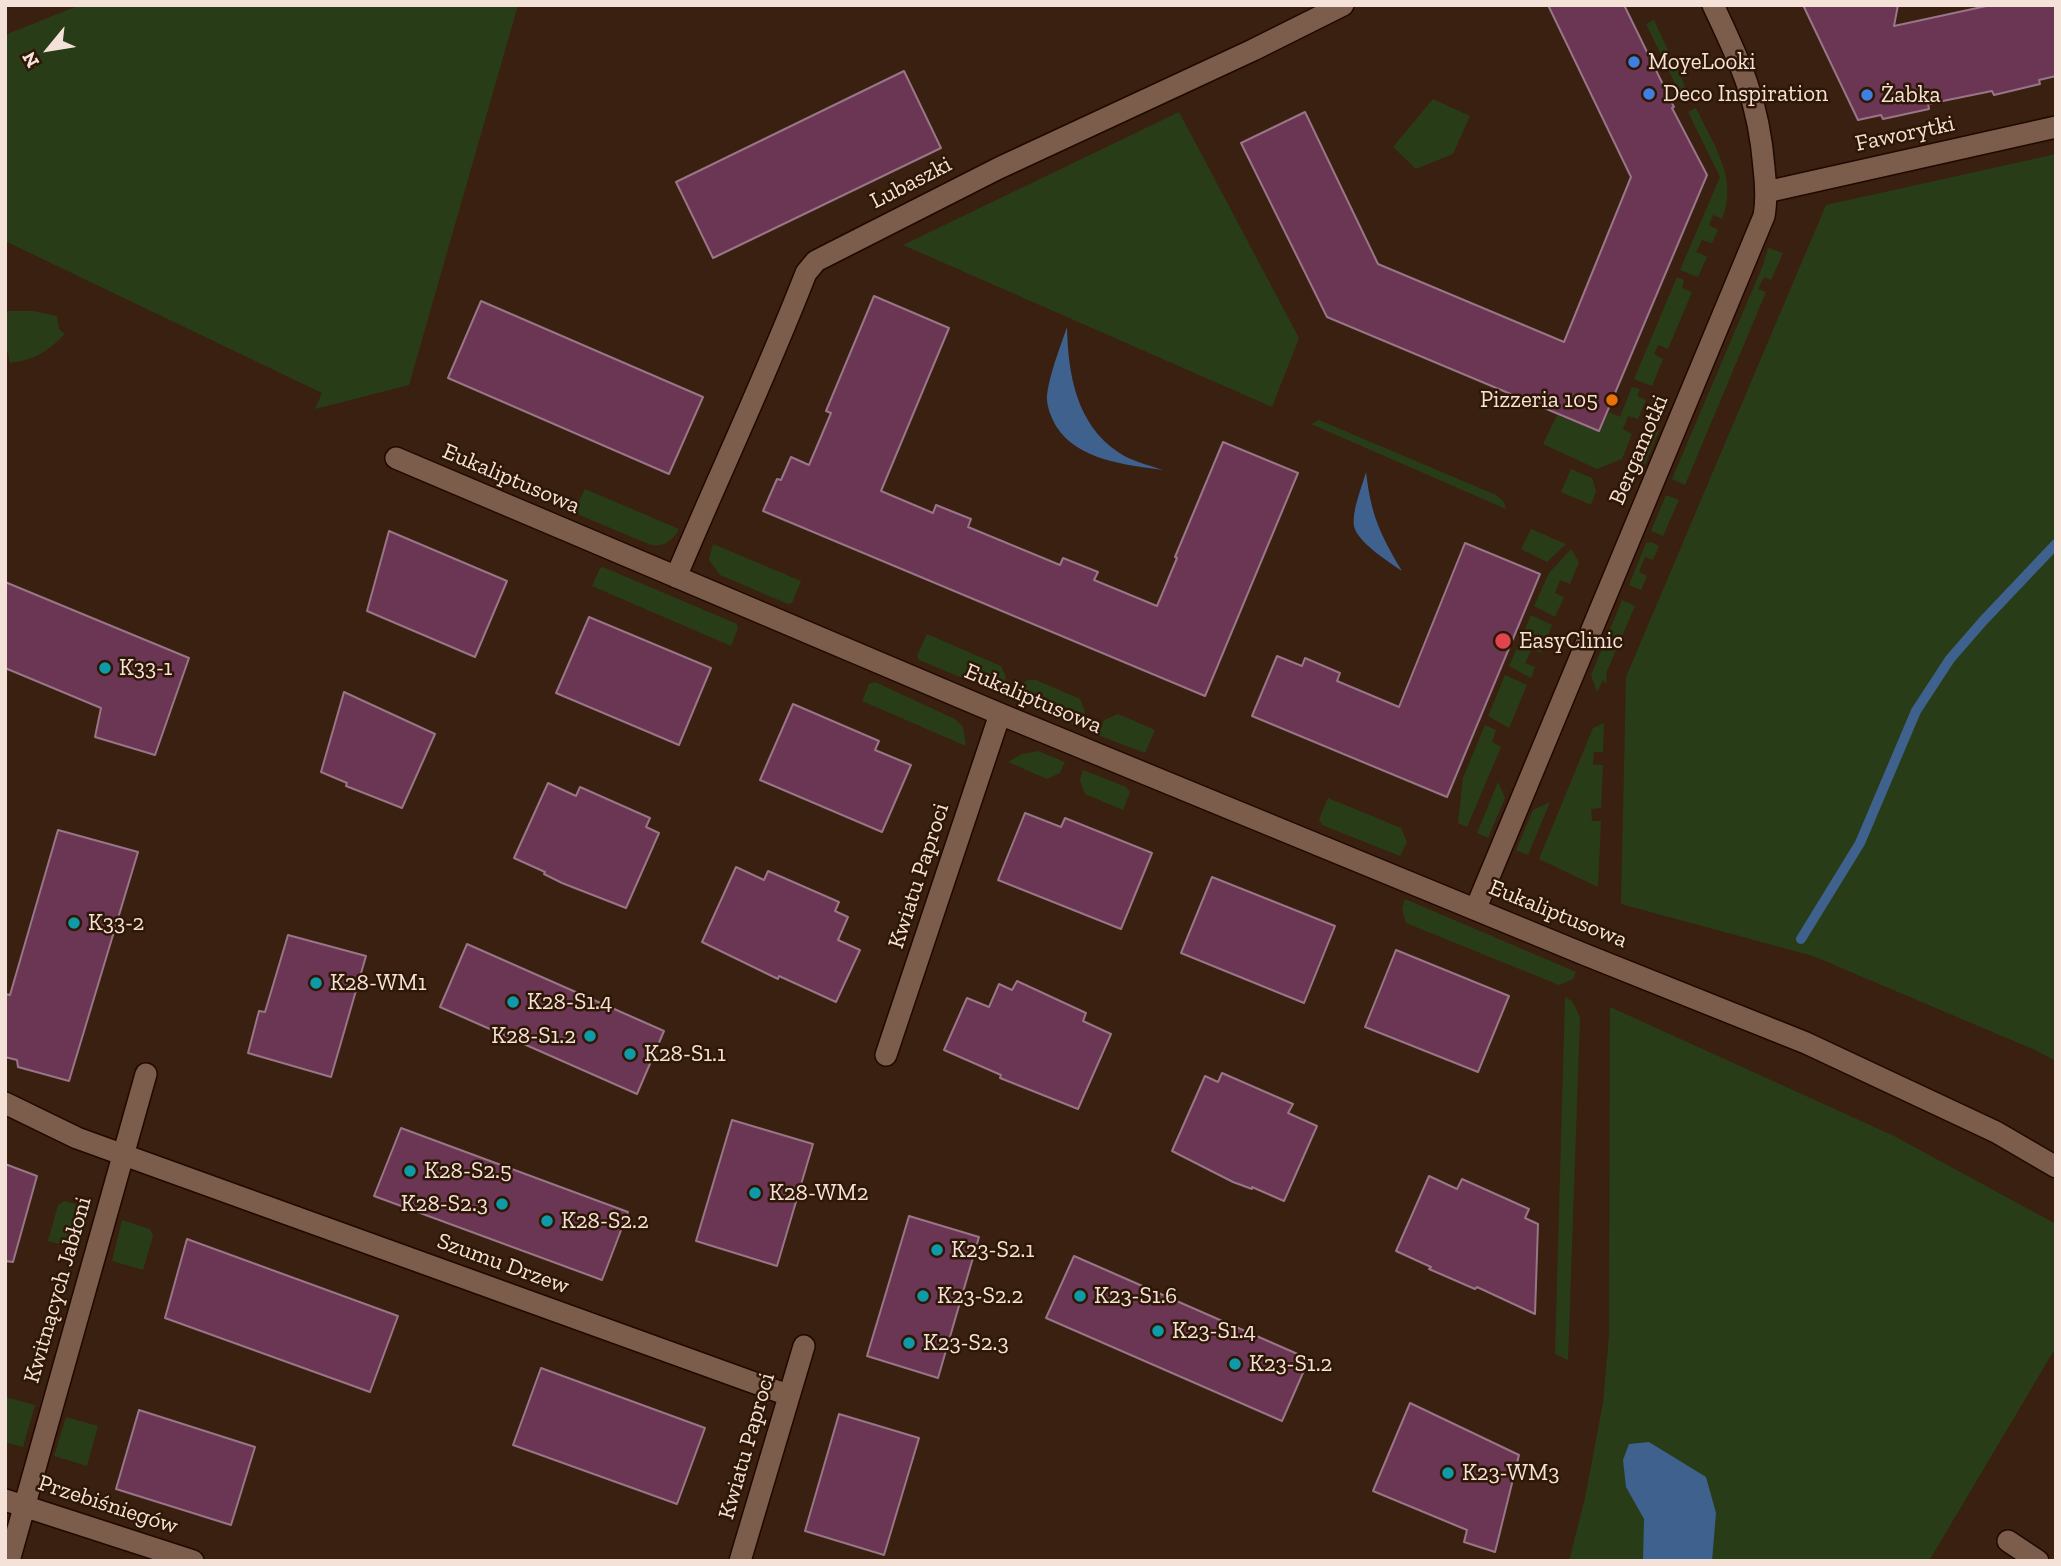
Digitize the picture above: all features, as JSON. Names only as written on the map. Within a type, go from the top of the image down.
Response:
[{"type":"street","name":"Lubaszki","points":[[676,577],[771,362],[806,273],[816,261],[999,167],[1253,50],[1343,5]]},
{"type":"street","name":"Bergamotki","points":[[1476,908],[1740,276],[1767,201],[1763,144],[1755,101],[1713,5]]},
{"type":"street","name":"Faworytki","points":[[1766,192],[2056,127]]},
{"type":"street","name":"Eukaliptusowa","points":[[396,458],[1000,713],[1806,1043],[1996,1132],[2056,1167]]},
{"type":"street","name":"Kwiatu Paproci","points":[[887,1055],[1000,713]]},
{"type":"street","name":"Kwitnących Jabłoni","points":[[9,1561],[15,1503],[124,1155],[146,1074]]},
{"type":"street","name":"Szumu Drzew","points":[[5,1103],[77,1138],[788,1395]]},
{"type":"street","name":"Kwiatu Paproci","points":[[740,1561],[804,1346]]},
{"type":"street","name":"Przebiśniegów","points":[[15,1503],[193,1561]]},
{"type":"street","points":[[2008,1541],[2038,1561]]},
{"type":"green space","points":[[80,5],[518,5],[409,385],[315,409],[322,393],[5,241],[5,35]]},
{"type":"green space","points":[[1654,20],[1691,99],[1684,102],[1646,24]]},
{"type":"green space","points":[[1433,99],[1470,116],[1453,154],[1416,169],[1393,147]]},
{"type":"green space","points":[[1696,108],[1722,162],[1728,190],[1722,219],[1713,215],[1709,225],[1718,230],[1712,243],[1702,240],[1696,252],[1707,257],[1698,277],[1680,270],[1720,177],[1688,112]]},
{"type":"green space","points":[[1179,112],[1299,338],[1272,407],[903,245]]},
{"type":"green space","points":[[2056,154],[2056,1061],[1813,956],[1621,904],[1626,677],[1826,205]]},
{"type":"green space","points":[[1768,248],[1783,253],[1771,280],[1764,277],[1758,289],[1766,292],[1685,485],[1672,479]]},
{"type":"green space","points":[[1677,277],[1684,280],[1682,288],[1692,292],[1668,349],[1658,345],[1654,354],[1663,359],[1652,386],[1634,379]]},
{"type":"green space","points":[[5,311],[33,311],[57,316],[59,329],[65,334],[40,354],[10,363],[5,341]]},
{"type":"green space","points":[[1632,387],[1640,389],[1637,396],[1646,400],[1638,419],[1628,416],[1623,429],[1632,434],[1622,459],[1597,469],[1543,444],[1557,415],[1600,432],[1609,412],[1620,417]]},
{"type":"green space","points":[[1653,415],[1659,431],[1645,464],[1636,461],[1635,455]]},
{"type":"green space","points":[[1319,420],[1496,495],[1504,502],[1506,509],[1311,424]]},
{"type":"green space","points":[[1571,469],[1592,478],[1596,491],[1591,505],[1561,492]]},
{"type":"green space","points":[[585,489],[679,529],[668,542],[651,545],[577,514],[575,509]]},
{"type":"green space","points":[[1666,495],[1679,500],[1663,536],[1651,531]]},
{"type":"green space","points":[[1531,529],[1566,544],[1547,562],[1521,549]]},
{"type":"green space","points":[[1646,543],[1659,546],[1653,560],[1645,557],[1639,572],[1647,576],[1641,590],[1629,585]]},
{"type":"green space","points":[[713,544],[801,581],[792,603],[788,604],[720,575],[709,560]]},
{"type":"green space","points":[[1571,549],[1579,562],[1570,584],[1560,580],[1555,593],[1564,597],[1555,617],[1534,606],[1549,573]]},
{"type":"green space","points":[[603,567],[737,624],[731,646],[592,586]]},
{"type":"green space","points":[[1622,600],[1635,606],[1607,671],[1606,684],[1603,680],[1597,692],[1591,675]]},
{"type":"green space","points":[[1531,615],[1552,625],[1541,653],[1532,649],[1525,663],[1535,667],[1531,678],[1509,666]]},
{"type":"green space","points":[[927,634],[1001,666],[1006,677],[1001,694],[919,660],[917,656]]},
{"type":"green space","points":[[1505,675],[1527,685],[1509,728],[1488,716]]},
{"type":"green space","points":[[1027,680],[1036,680],[1080,699],[1085,712],[1079,727],[1014,700],[1020,686]]},
{"type":"green space","points":[[875,682],[955,719],[963,727],[966,746],[862,701],[869,684]]},
{"type":"green space","points":[[1118,714],[1155,730],[1145,753],[1098,735],[1104,720]]},
{"type":"green space","points":[[1604,723],[1603,752],[1594,752],[1593,765],[1603,765],[1601,808],[1591,809],[1592,821],[1601,821],[1598,887],[1539,859],[1593,728]]},
{"type":"green space","points":[[1485,725],[1496,730],[1492,742],[1501,747],[1467,827],[1458,823],[1463,778]]},
{"type":"green space","points":[[1038,751],[1065,762],[1060,773],[1047,779],[1008,762],[1022,754]]},
{"type":"green space","points":[[1083,770],[1126,787],[1130,792],[1123,810],[1085,794],[1080,780]]},
{"type":"green space","points":[[1498,782],[1505,798],[1488,838],[1477,833]]},
{"type":"green space","points":[[1328,798],[1401,828],[1407,842],[1400,856],[1322,825],[1319,819]]},
{"type":"green space","points":[[1550,802],[1528,855],[1516,850],[1533,810]]},
{"type":"green space","points":[[1405,899],[1576,972],[1573,979],[1559,985],[1406,923],[1402,909]]},
{"type":"green space","points":[[1565,997],[1572,1001],[1580,1017],[1568,1360],[1555,1354]]},
{"type":"green space","points":[[1610,1007],[1894,1136],[2056,1224],[2056,1347],[1929,1561],[1569,1561],[1585,1498],[1603,1403],[1609,1336]]},
{"type":"green space","points":[[65,1201],[91,1209],[79,1249],[48,1241],[58,1205]]},
{"type":"green space","points":[[122,1220],[150,1229],[153,1236],[143,1270],[112,1261]]},
{"type":"green space","points":[[5,1397],[35,1405],[23,1447],[5,1442]]},
{"type":"green space","points":[[66,1417],[98,1426],[87,1466],[54,1456]]},
{"type":"water","points":[[1067,327],[1069,362],[1077,396],[1092,427],[1118,452],[1163,470],[1118,463],[1089,454],[1076,447],[1056,426],[1049,411],[1047,395]]},
{"type":"water","points":[[1366,472],[1378,524],[1402,571],[1367,545],[1356,532],[1356,506]]},
{"type":"water","points":[[1649,1442],[1706,1477],[1716,1513],[1712,1561],[1643,1561],[1644,1519],[1626,1487],[1623,1460],[1629,1444]]},
{"type":"building","points":[[1548,5],[1624,5],[1707,175],[1599,431],[1327,317],[1241,143],[1305,112],[1378,264],[1564,342],[1631,177]]},
{"type":"building","points":[[1803,5],[1898,5],[1894,26],[1991,5],[2056,5],[2056,76],[2039,80],[2040,84],[1994,95],[1992,91],[1928,104],[1929,109],[1883,119],[1881,115],[1858,120]]},
{"type":"building","points":[[904,71],[941,148],[713,258],[676,182]]},
{"type":"building","points":[[874,296],[949,328],[881,491],[933,513],[936,505],[971,519],[968,527],[1060,565],[1063,558],[1098,572],[1094,580],[1157,606],[1223,442],[1298,473],[1205,696],[763,511],[777,479],[781,480],[791,457],[809,465],[831,413],[826,411]]},
{"type":"building","points":[[481,301],[703,397],[669,474],[448,378]]},
{"type":"building","points":[[389,531],[507,581],[475,657],[367,611]]},
{"type":"building","points":[[1465,543],[1540,574],[1447,797],[1252,716],[1277,656],[1302,666],[1305,658],[1340,673],[1337,681],[1399,707]]},
{"type":"building","name":"K33-1","points":[[5,582],[189,658],[155,755],[95,737],[101,708],[5,668]]},
{"type":"building","points":[[589,617],[711,668],[679,745],[556,693]]},
{"type":"building","points":[[344,692],[435,734],[402,808],[346,786],[347,783],[321,772]]},
{"type":"building","points":[[793,704],[879,741],[875,750],[911,765],[882,832],[760,780]]},
{"type":"building","points":[[548,783],[576,796],[580,787],[650,818],[646,827],[659,833],[626,908],[562,883],[514,858]]},
{"type":"building","points":[[1025,813],[1061,827],[1065,818],[1152,853],[1121,929],[998,880]]},
{"type":"building","name":"K33-2","points":[[58,830],[138,852],[69,1081],[18,1067],[17,1060],[5,1057],[5,994],[10,995]]},
{"type":"building","points":[[736,867],[764,880],[768,871],[839,902],[835,911],[848,917],[838,940],[860,950],[836,1002],[779,976],[778,979],[702,942]]},
{"type":"building","points":[[1212,877],[1335,926],[1304,1003],[1181,953]]},
{"type":"building","name":"K28-WM1","points":[[288,935],[366,956],[331,1077],[248,1053],[259,1011],[265,1012]]},
{"type":"building","points":[[467,944],[664,1031],[637,1094],[440,1007]]},
{"type":"building","points":[[1396,950],[1509,996],[1478,1072],[1365,1027]]},
{"type":"building","points":[[1017,981],[1086,1013],[1083,1021],[1111,1034],[1078,1109],[1000,1078],[1001,1075],[944,1050],[967,998],[989,1007],[999,984],[1012,990]]},
{"type":"building","points":[[1222,1073],[1293,1104],[1288,1113],[1317,1126],[1284,1201],[1233,1182],[1172,1151],[1205,1076],[1218,1082]]},
{"type":"building","name":"K28-WM2","points":[[732,1120],[813,1144],[777,1266],[696,1241]]},
{"type":"building","points":[[401,1128],[628,1212],[602,1280],[374,1196]]},
{"type":"building","points":[[5,1164],[37,1176],[13,1262],[5,1261]]},
{"type":"building","points":[[1429,1176],[1457,1189],[1462,1179],[1529,1209],[1525,1218],[1538,1224],[1535,1314],[1477,1287],[1475,1289],[1429,1269],[1431,1267],[1396,1251]]},
{"type":"building","points":[[909,1216],[979,1237],[938,1378],[867,1356]]},
{"type":"building","points":[[187,1239],[398,1316],[370,1392],[165,1318]]},
{"type":"building","points":[[1074,1256],[1309,1359],[1282,1421],[1046,1318]]},
{"type":"building","points":[[541,1368],[705,1428],[677,1504],[513,1445]]},
{"type":"building","name":"K23-WM3","points":[[1410,1403],[1519,1455],[1495,1552],[1464,1542],[1467,1530],[1373,1491]]},
{"type":"building","points":[[139,1410],[255,1447],[231,1525],[116,1489]]},
{"type":"building","points":[[839,1414],[919,1438],[884,1555],[805,1531]]},
{"type":"waterway","points":[[1801,939],[1860,843],[1916,711],[1950,659],[2056,544]]},
{"type":"place","name":"MoyeLooki","points":[[1634,62]]},
{"type":"place","name":"Deco Inspiration","points":[[1649,94]]},
{"type":"place","name":"Żabka","points":[[1867,95]]},
{"type":"place","name":"Pizzeria 105","points":[[1612,400]]},
{"type":"place","name":"EasyClinic","points":[[1503,641]]},
{"type":"place","name":"K33-1","points":[[105,668]]},
{"type":"place","name":"K33-2","points":[[74,923]]},
{"type":"place","name":"K28-WM1","points":[[316,983]]},
{"type":"place","name":"K28-S1.4","points":[[513,1002]]},
{"type":"place","name":"K28-S1.2","points":[[590,1036]]},
{"type":"place","name":"K28-S1.1","points":[[630,1054]]},
{"type":"place","name":"K28-S2.5","points":[[410,1171]]},
{"type":"place","name":"K28-WM2","points":[[755,1193]]},
{"type":"place","name":"K28-S2.3","points":[[502,1204]]},
{"type":"place","name":"K28-S2.2","points":[[547,1221]]},
{"type":"place","name":"K23-S2.1","points":[[937,1250]]},
{"type":"place","name":"K23-S2.2","points":[[923,1296]]},
{"type":"place","name":"K23-S1.6","points":[[1080,1296]]},
{"type":"place","name":"K23-S1.4","points":[[1158,1331]]},
{"type":"place","name":"K23-S2.3","points":[[909,1343]]},
{"type":"place","name":"K23-S1.2","points":[[1235,1364]]},
{"type":"place","name":"K23-WM3","points":[[1448,1473]]}]
